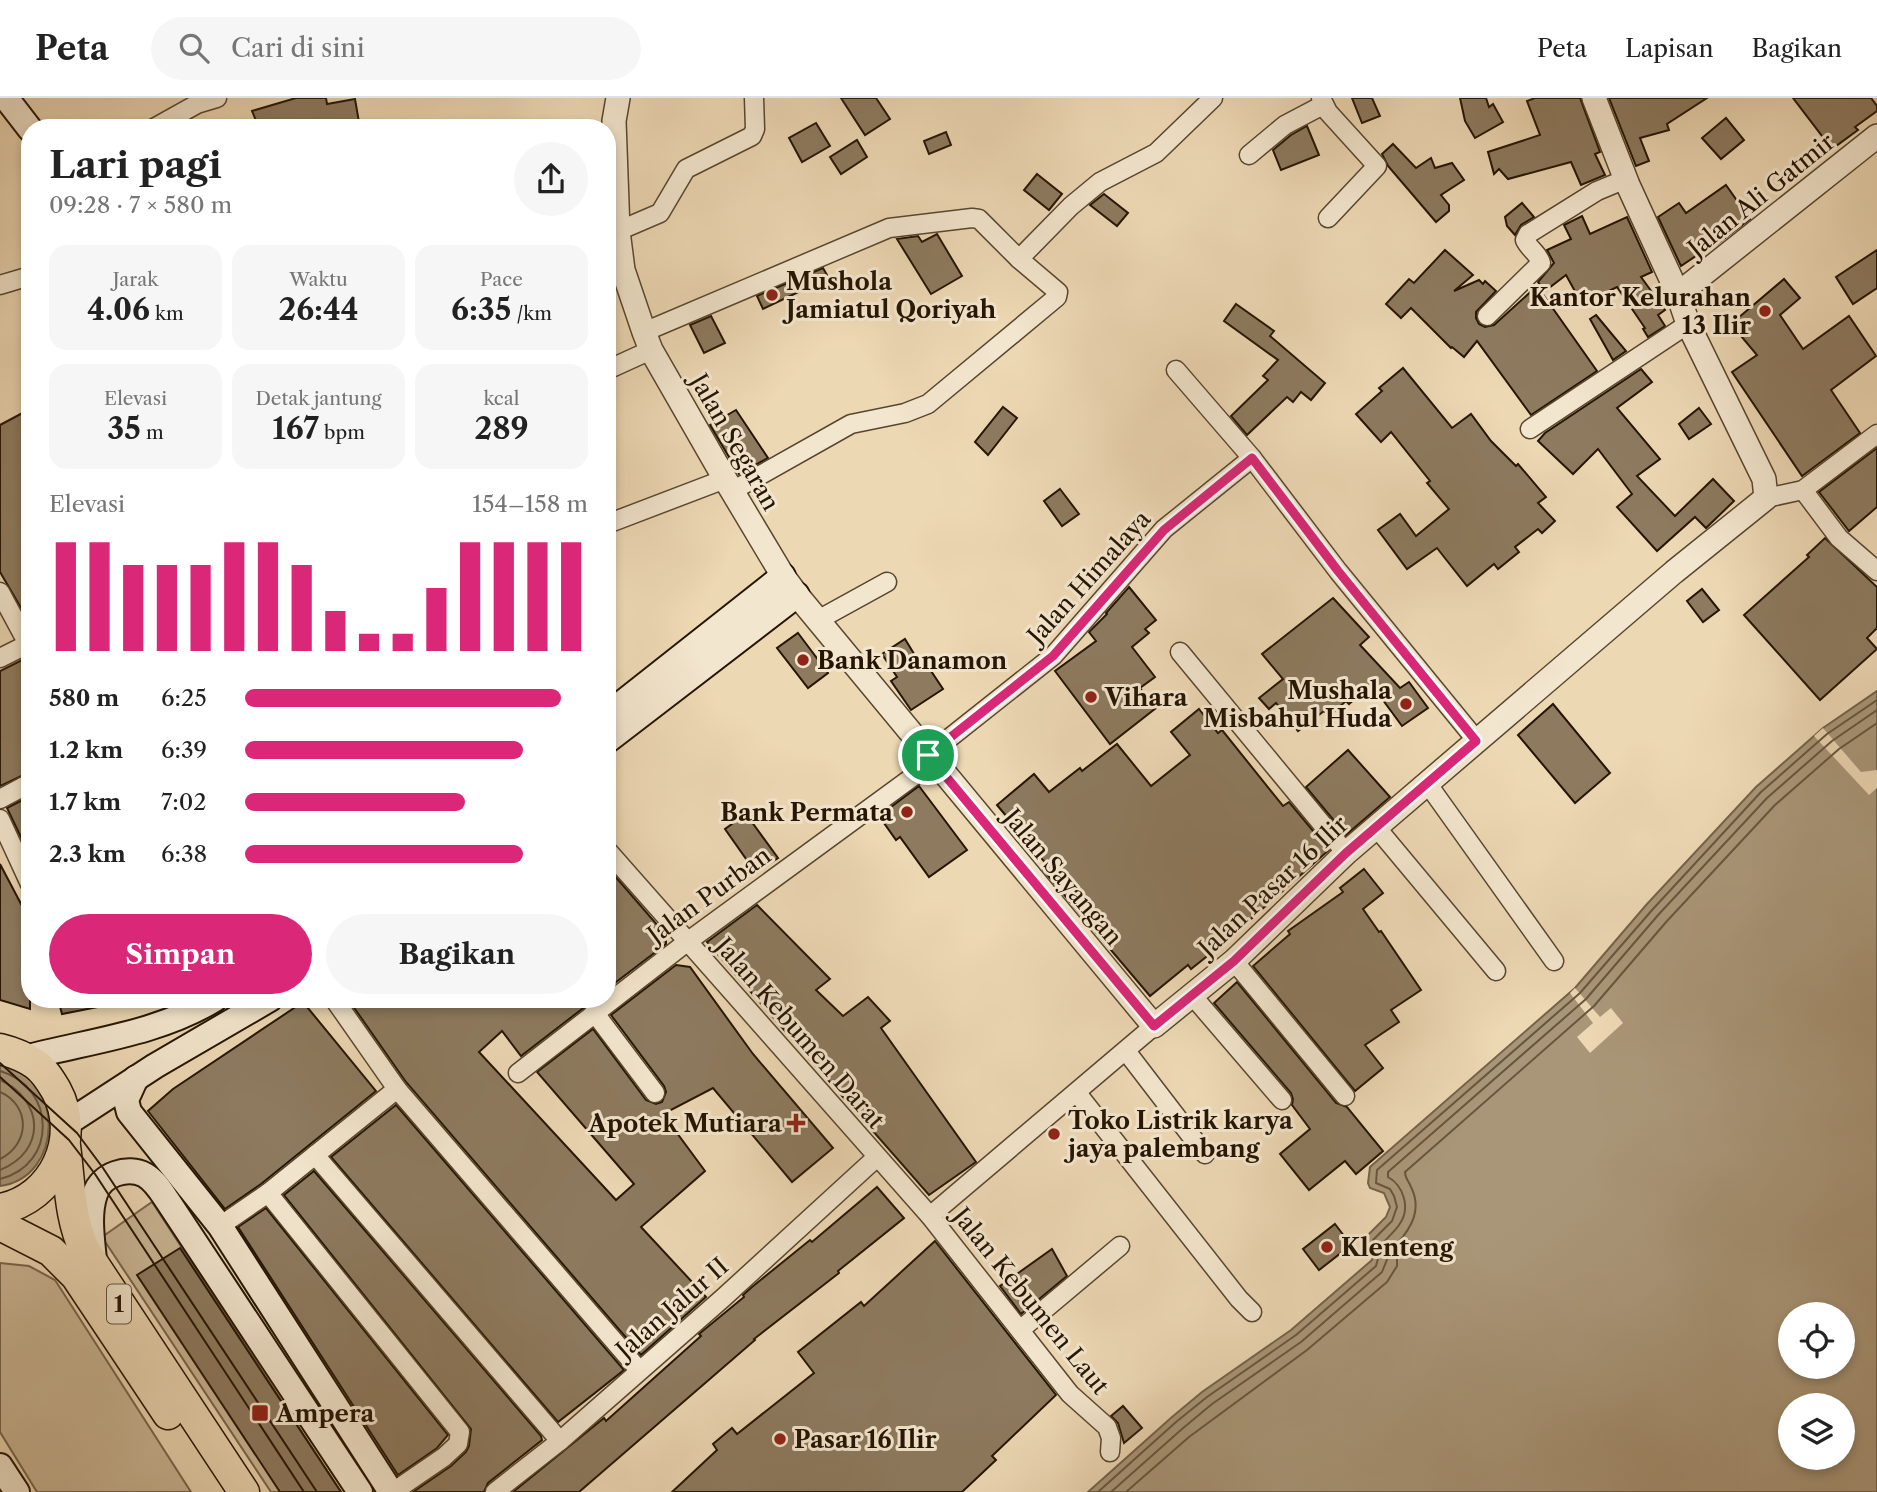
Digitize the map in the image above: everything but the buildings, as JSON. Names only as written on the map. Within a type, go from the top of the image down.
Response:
[{"type":"highway","name":"1","points":[[12,1054],[37,1065],[60,1098],[75,1227],[94,1266],[205,1452],[220,1492]]},
{"type":"highway","points":[[0,1209],[29,1198],[46,1184],[58,1166],[65,1135]]},
{"type":"highway","name":"1","points":[[0,1225],[51,1251],[76,1276],[205,1452],[244,1492]]},
{"type":"main road","points":[[6,98],[22,119]]},
{"type":"main road","points":[[616,730],[634,707],[790,586]]},
{"type":"main road","points":[[616,712],[634,707]]},
{"type":"main road","points":[[12,1054],[133,1033],[199,1008]]},
{"type":"main road","points":[[65,1135],[136,1078],[255,1008]]},
{"type":"main road","points":[[165,1021],[180,1052]]},
{"type":"main road","points":[[136,1078],[126,1106],[220,1226],[392,1492]]},
{"type":"main road","points":[[147,1176],[169,1162]]},
{"type":"main road","points":[[94,1266],[91,1221],[98,1186],[113,1174],[126,1172],[147,1176],[167,1200],[360,1492]]},
{"type":"main road","points":[[0,1466],[17,1492]]},
{"type":"street","points":[[169,119],[197,103],[217,98]]},
{"type":"street","name":"Jalan Segaran","points":[[614,119],[618,98]]},
{"type":"street","points":[[616,218],[660,213],[686,169],[752,136],[755,129],[754,98]]},
{"type":"street","points":[[1019,259],[1071,206],[1100,181],[1156,153],[1213,98]]},
{"type":"street","points":[[1594,98],[1626,179],[1678,294],[1688,324],[1764,479],[1766,498],[1803,490],[1877,434]]},
{"type":"street","points":[[1249,155],[1285,125],[1322,102],[1377,166],[1328,218]]},
{"type":"street","name":"Jalan Ali Gatmir","points":[[1678,294],[1877,136]]},
{"type":"street","points":[[1487,316],[1541,264],[1540,259],[1528,247],[1525,240],[1528,234],[1597,191],[1626,179]]},
{"type":"street","points":[[616,364],[648,341],[889,228],[976,217],[1058,292],[1057,297],[928,404],[905,414],[851,424],[728,485],[616,521]]},
{"type":"street","name":"Jalan Segaran","points":[[616,274],[648,341],[728,485],[790,586],[930,758]]},
{"type":"street","points":[[0,285],[21,279]]},
{"type":"street","points":[[1530,429],[1688,324]]},
{"type":"street","points":[[1176,370],[1252,458],[1338,571],[1476,741]]},
{"type":"street","name":"Jalan Himalaya","points":[[930,758],[1053,656],[1164,530],[1252,458]]},
{"type":"street","points":[[1803,490],[1839,538],[1877,571]]},
{"type":"street","name":"Jalan Pasar 16 Ilir","points":[[930,1216],[1191,994],[1234,961],[1346,853],[1427,783],[1674,572],[1766,498]]},
{"type":"street","points":[[818,620],[887,582]]},
{"type":"street","points":[[0,592],[21,630]]},
{"type":"street","points":[[0,658],[21,648]]},
{"type":"street","points":[[1180,652],[1346,853]]},
{"type":"street","name":"Jalan Purban","points":[[616,995],[930,758]]},
{"type":"street","name":"Jalan Sayangan","points":[[930,758],[1154,1026]]},
{"type":"street","points":[[1427,783],[1554,961]]},
{"type":"street","points":[[0,799],[21,788]]},
{"type":"street","points":[[0,819],[21,864]]},
{"type":"street","points":[[1376,827],[1496,971]]},
{"type":"street","name":"Jalan Kebumen Darat","points":[[616,860],[930,1216]]},
{"type":"street","points":[[1234,961],[1345,1096]]},
{"type":"street","points":[[1191,994],[1282,1100]]},
{"type":"street","points":[[340,1008],[397,1089],[639,1370]]},
{"type":"street","name":"Jalan Purban","points":[[518,1073],[599,1008]]},
{"type":"street","points":[[594,1012],[654,1093]]},
{"type":"street","points":[[1126,1051],[1205,1154]]},
{"type":"street","points":[[220,1226],[268,1193],[397,1089]]},
{"type":"street","points":[[1077,1093],[1252,1312]]},
{"type":"street","points":[[315,1156],[560,1441]]},
{"type":"street","name":"Jalan Jalur II","points":[[495,1492],[560,1441],[723,1298],[877,1157]]},
{"type":"street","points":[[268,1193],[460,1432],[458,1444],[444,1457],[392,1492]]},
{"type":"street","name":"Jalan Kebumen Laut","points":[[930,1216],[1070,1394],[1107,1427],[1111,1438],[1110,1452]]},
{"type":"street","points":[[1020,1330],[1120,1246]]},
{"type":"shaded area","points":[[152,1202],[341,1492],[271,1492],[102,1237]]},
{"type":"shaded area","points":[[0,1263],[29,1266],[55,1280],[191,1492],[37,1492],[0,1432]]},
{"type":"water","points":[[1877,691],[1877,1492],[1088,1492],[1202,1392],[1291,1330],[1372,1260],[1373,1256],[1366,1246],[1366,1237],[1386,1217],[1390,1207],[1384,1193],[1370,1188],[1370,1167],[1575,988],[1647,904],[1756,787],[1823,728]]},
{"type":"water","points":[[0,1064],[21,1072],[37,1086],[46,1105],[49,1125],[46,1146],[37,1165],[21,1179],[0,1186]]},
{"type":"pier","points":[[1823,728],[1861,772],[1877,770],[1877,788],[1869,795],[1814,736]]},
{"type":"pier","points":[[1575,988],[1600,1017],[1611,1008],[1623,1023],[1590,1053],[1577,1037],[1593,1023],[1570,993]]},
{"type":"tram line","points":[[0,1063],[77,1133],[103,1168],[317,1492]]},
{"type":"tram line","points":[[0,1077],[69,1140],[95,1174],[304,1492]]},
{"type":"place","name":"Mushola Jamiatul Qoriyah","points":[[772,295]]},
{"type":"place","name":"Kantor Kelurahan 13 Ilir","points":[[1765,311]]},
{"type":"place","name":"Bank Danamon","points":[[803,660]]},
{"type":"place","name":"Vihara","points":[[1091,697]]},
{"type":"place","name":"Mushala Misbahul Huda","points":[[1406,704]]},
{"type":"place","name":"Bank Permata","points":[[907,812]]},
{"type":"place","name":"Apotek Mutiara","points":[[796,1123]]},
{"type":"place","name":"Toko Listrik karya jaya palembang","points":[[1054,1134]]},
{"type":"place","name":"Klenteng","points":[[1327,1247]]},
{"type":"place","name":"Ampera","points":[[260,1413]]},
{"type":"place","name":"Pasar 16 Ilir","points":[[780,1439]]},
{"type":"route","points":[[1252,458],[1338,571],[1476,741],[1346,853],[1234,961],[1154,1026],[928,755],[1053,656],[1164,530],[1252,458]]}]
